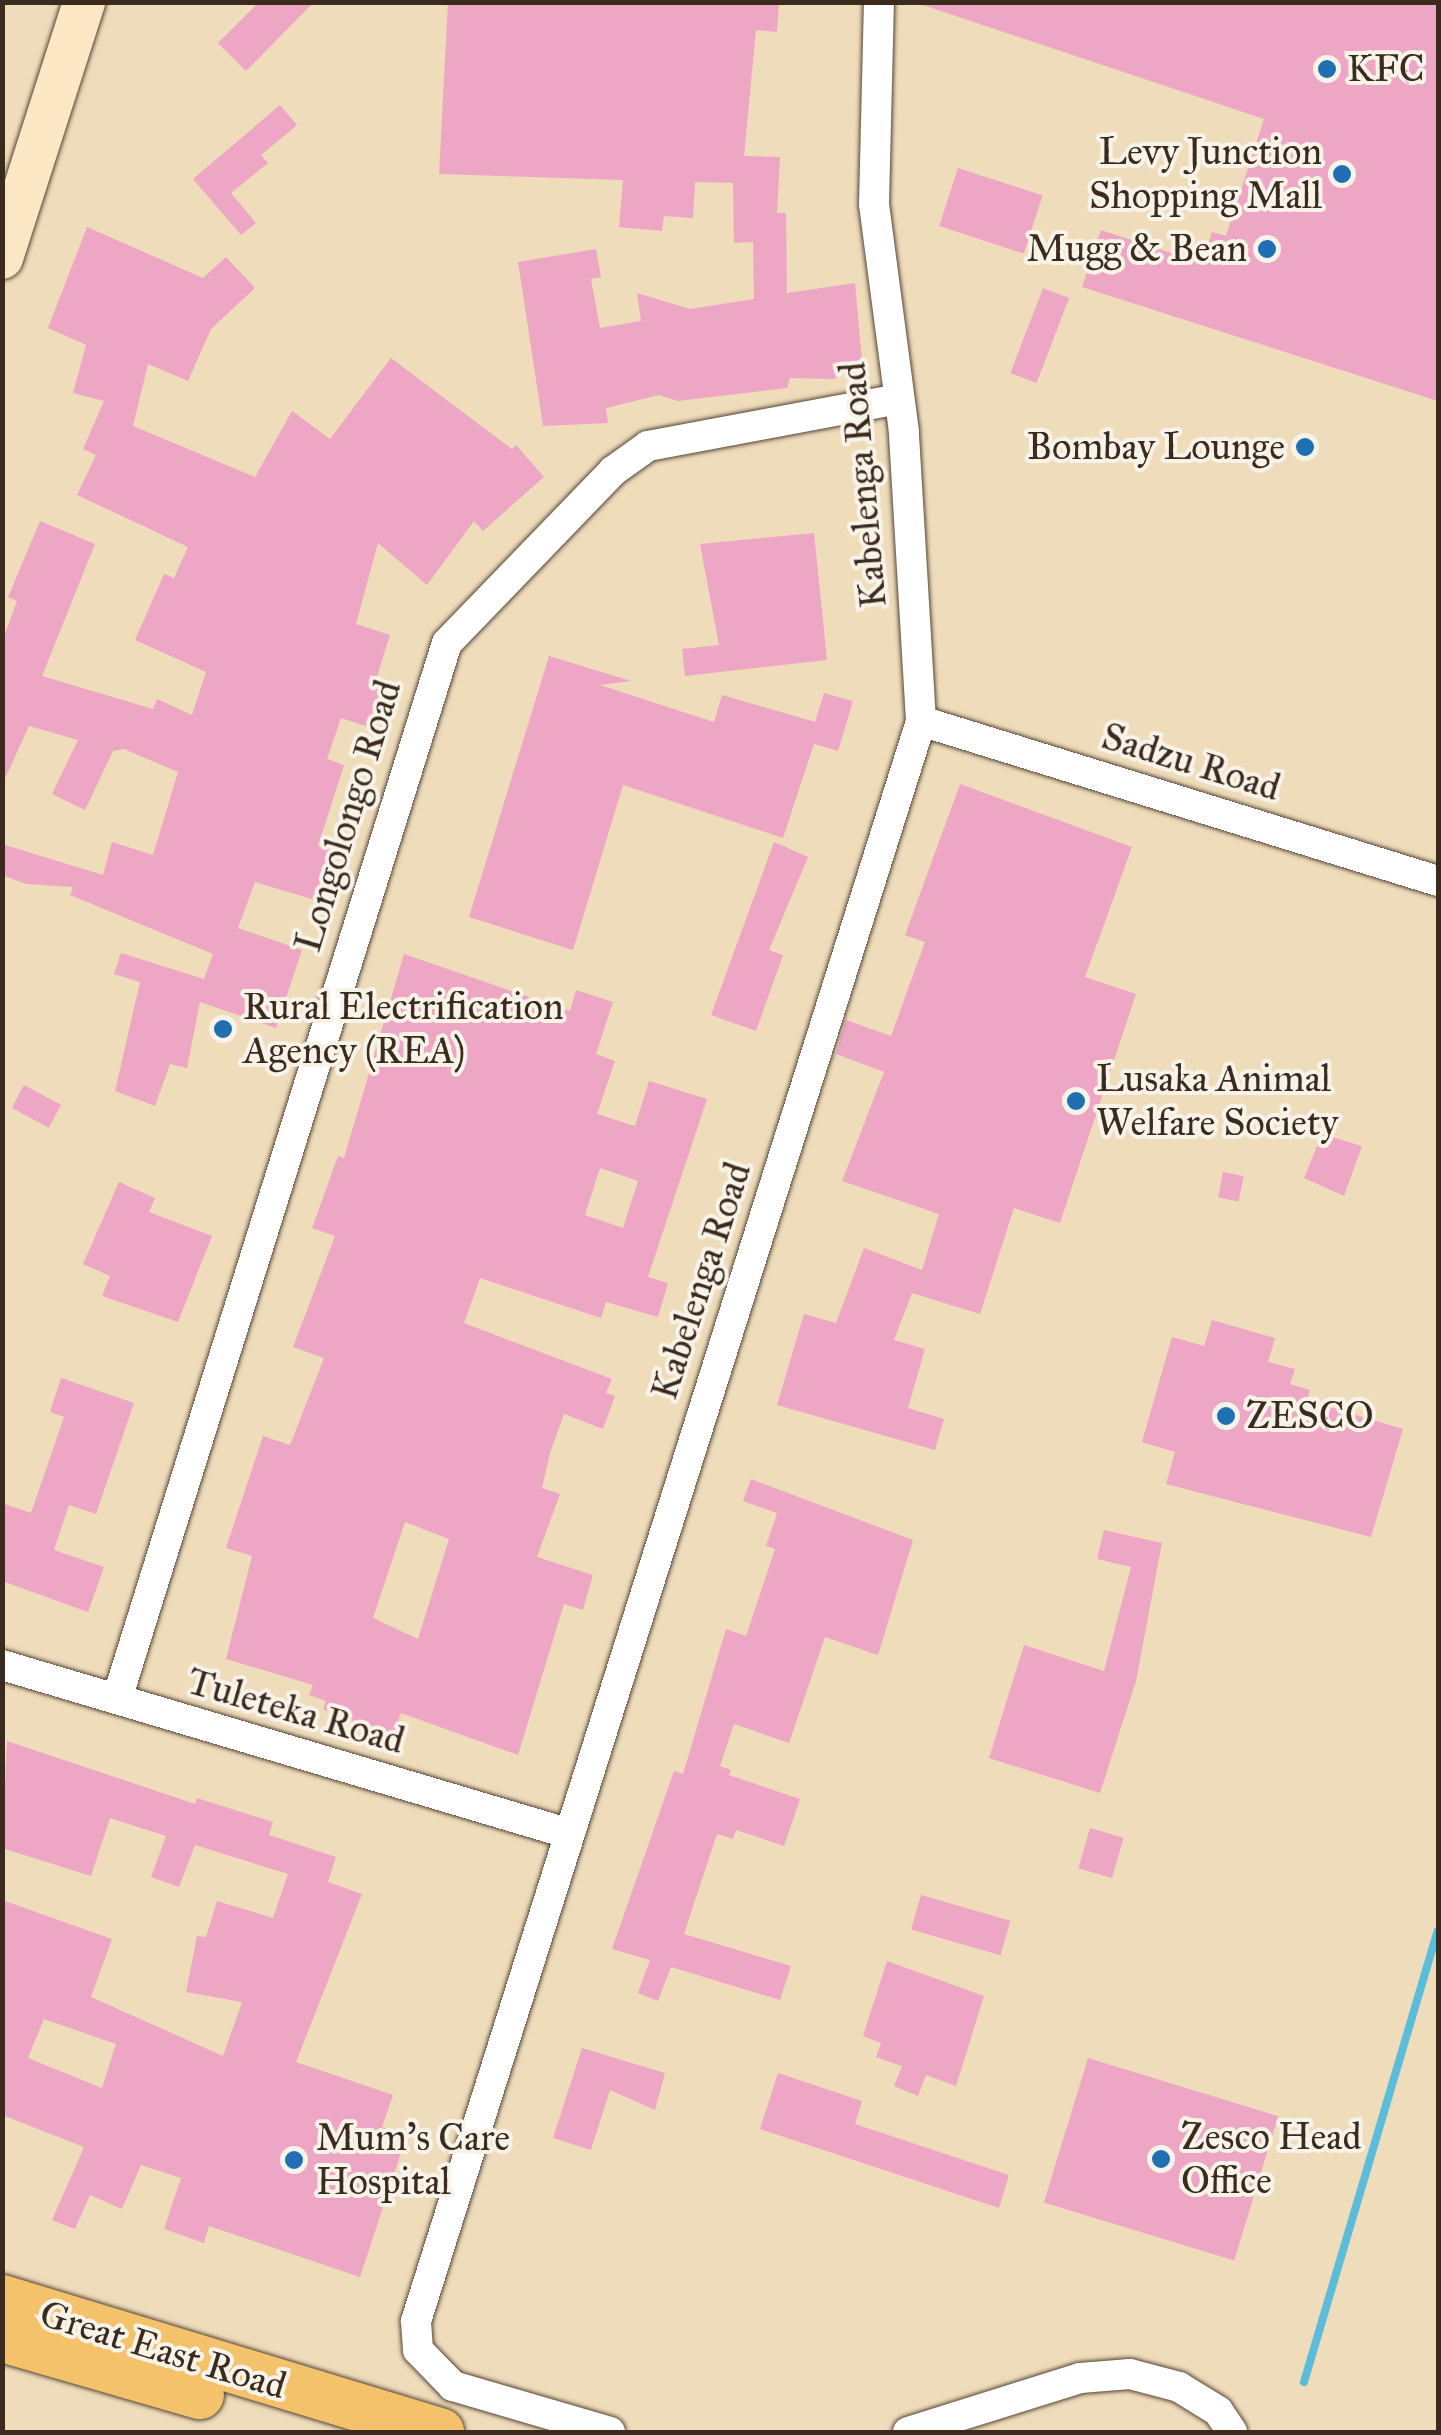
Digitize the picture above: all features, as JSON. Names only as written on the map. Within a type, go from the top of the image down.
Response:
[{"type":"main road","points":[[2,258],[84,2]]},
{"type":"main road","name":"Great East Road","points":[[2,2299],[440,2432]]},
{"type":"main road","name":"Great East Road","points":[[2,2338],[323,2432]]},
{"type":"street","name":"Kabelenga Road","points":[[610,2432],[453,2386],[434,2373],[418,2350],[416,2321],[567,1832],[921,721],[898,399],[874,204],[879,2]]},
{"type":"street","name":"Longolongo Road","points":[[118,1700],[447,642],[614,471],[648,446],[898,399]]},
{"type":"street","name":"Sadzu Road","points":[[921,721],[1438,880]]},
{"type":"street","name":"Tuleteka Road","points":[[2,1666],[567,1832]]},
{"type":"street","points":[[908,2432],[1080,2378],[1130,2374],[1179,2387],[1218,2411],[1232,2432]]},
{"type":"building","points":[[259,2],[314,2],[246,71],[218,43]]},
{"type":"building","points":[[448,2],[779,2],[777,32],[756,30],[744,156],[780,157],[777,213],[786,213],[787,293],[855,283],[862,361],[839,364],[835,379],[790,378],[787,388],[678,401],[659,395],[606,408],[608,423],[543,426],[518,262],[596,249],[601,277],[591,279],[600,328],[641,321],[637,293],[690,309],[754,299],[753,242],[734,243],[733,183],[695,182],[693,218],[664,216],[662,231],[619,227],[623,180],[439,174]]},
{"type":"building","name":"Levy Junction Shopping Mall","points":[[914,2],[1438,2],[1438,401],[1082,287],[1101,230],[1202,263],[1212,232],[1226,236],[1264,119]]},
{"type":"building","points":[[280,105],[297,125],[261,155],[268,163],[231,193],[256,223],[241,235],[193,179]]},
{"type":"building","points":[[958,168],[1043,196],[1024,254],[939,226]]},
{"type":"building","points":[[87,227],[203,278],[226,257],[255,288],[211,329],[188,381],[148,364],[133,426],[255,477],[292,411],[330,439],[391,358],[512,449],[516,445],[544,477],[483,531],[474,521],[427,585],[378,543],[356,624],[390,635],[374,686],[387,690],[375,729],[341,718],[327,759],[344,765],[318,846],[330,849],[315,900],[255,882],[238,928],[302,950],[276,1028],[200,1002],[187,1068],[170,1064],[155,1106],[115,1091],[140,982],[114,974],[121,953],[204,979],[213,954],[70,895],[73,887],[26,884],[2,875],[2,844],[103,875],[112,842],[153,855],[178,772],[124,749],[113,751],[85,810],[52,794],[78,740],[29,726],[2,785],[2,642],[17,601],[8,597],[40,521],[95,544],[42,676],[153,709],[157,699],[192,715],[206,672],[135,640],[164,574],[174,578],[188,547],[77,495],[96,455],[83,449],[104,401],[73,393],[86,345],[48,328]]},
{"type":"building","points":[[1043,288],[1069,298],[1037,383],[1010,373]]},
{"type":"building","points":[[814,533],[827,660],[685,676],[682,649],[719,645],[700,544]]},
{"type":"building","points":[[549,656],[631,681],[600,685],[714,722],[722,695],[815,722],[824,693],[853,701],[838,751],[814,744],[783,838],[623,785],[573,950],[469,917]]},
{"type":"building","points":[[960,784],[1132,847],[1085,977],[1136,994],[1060,1223],[1014,1208],[980,1314],[912,1293],[894,1340],[925,1349],[908,1408],[944,1419],[935,1450],[777,1405],[804,1314],[836,1323],[864,1248],[922,1270],[939,1214],[842,1181],[884,1072],[836,1054],[846,1020],[891,1036],[925,942],[905,935]]},
{"type":"building","points":[[774,842],[808,857],[769,950],[783,955],[756,1031],[711,1015]]},
{"type":"building","points":[[404,954],[570,1011],[576,990],[613,1002],[596,1054],[615,1061],[597,1114],[635,1126],[649,1081],[707,1099],[648,1277],[668,1283],[658,1317],[606,1302],[601,1318],[480,1278],[464,1323],[612,1379],[606,1393],[615,1396],[603,1429],[564,1414],[550,1453],[542,1488],[560,1494],[537,1557],[593,1575],[583,1610],[564,1604],[518,1755],[401,1713],[392,1738],[323,1709],[326,1701],[309,1695],[313,1685],[226,1659],[252,1556],[226,1548],[263,1436],[290,1445],[324,1358],[293,1347],[335,1236],[312,1228],[338,1156],[344,1158]],"holes":[[[600,1168],[638,1181],[623,1228],[585,1215]],[[405,1522],[449,1539],[418,1639],[373,1618]]]},
{"type":"building","points":[[24,1085],[61,1105],[49,1128],[12,1108]]},
{"type":"building","points":[[1322,1134],[1362,1146],[1344,1196],[1304,1178]]},
{"type":"building","points":[[1223,1172],[1244,1176],[1239,1202],[1218,1198]]},
{"type":"building","points":[[119,1182],[155,1198],[149,1212],[212,1236],[178,1322],[102,1296],[110,1276],[83,1264]]},
{"type":"building","name":"ZESCO","points":[[1212,1320],[1275,1338],[1268,1362],[1295,1369],[1290,1384],[1310,1390],[1307,1400],[1403,1429],[1371,1537],[1166,1484],[1175,1452],[1142,1442],[1172,1337],[1204,1346]]},
{"type":"building","points":[[61,1378],[134,1403],[96,1514],[69,1505],[54,1550],[104,1567],[88,1612],[2,1581],[2,1503],[31,1513],[64,1417],[50,1412]]},
{"type":"building","points":[[751,1479],[913,1540],[878,1655],[825,1637],[789,1743],[734,1724],[720,1766],[731,1770],[729,1775],[800,1799],[784,1846],[736,1830],[733,1839],[717,1834],[684,1934],[791,1966],[780,2000],[671,1967],[658,2001],[638,1993],[650,1960],[612,1949],[674,1771],[683,1774],[726,1629],[746,1636],[775,1549],[766,1546],[777,1513],[743,1501]]},
{"type":"building","points":[[1104,1530],[1162,1543],[1136,1681],[1100,1793],[989,1758],[1024,1645],[1104,1671],[1131,1567],[1097,1559]]},
{"type":"building","points":[[7,1741],[195,1804],[197,1798],[273,1822],[269,1835],[336,1857],[328,1882],[362,1894],[296,2062],[393,2095],[382,2127],[407,2135],[360,2277],[209,2226],[204,2243],[164,2229],[181,2178],[141,2165],[122,2209],[90,2195],[75,2229],[52,2220],[84,2147],[2,2115],[2,1900],[112,1939],[91,1997],[223,2056],[242,2002],[186,1992],[197,1936],[206,1937],[217,1901],[273,1918],[288,1874],[195,1845],[179,1887],[151,1877],[166,1836],[110,1818],[91,1876],[2,1848]],"holes":[[[44,2019],[116,2044],[102,2088],[28,2058]]]},
{"type":"building","points":[[1090,1828],[1124,1838],[1112,1878],[1078,1868]]},
{"type":"building","points":[[921,1895],[1010,1921],[1000,1955],[911,1930]]},
{"type":"building","points":[[887,1961],[984,1996],[956,2086],[926,2075],[918,2096],[894,2086],[902,2066],[876,2057],[881,2043],[863,2036]]},
{"type":"building","points":[[582,2048],[665,2073],[655,2110],[610,2090],[591,2150],[553,2138]]},
{"type":"building","name":"Zesco Head Office","points":[[1088,2058],[1278,2116],[1234,2261],[1044,2202]]},
{"type":"building","points":[[778,2073],[862,2101],[855,2124],[1009,2175],[999,2208],[760,2129]]},
{"type":"waterway","points":[[1304,2382],[1438,1931]]},
{"type":"place","name":"KFC","points":[[1327,69]]},
{"type":"place","name":"Levy Junction Shopping Mall","points":[[1342,174]]},
{"type":"place","name":"Mugg & Bean","points":[[1267,249]]},
{"type":"place","name":"Bombay Lounge","points":[[1305,447]]},
{"type":"place","name":"Rural Electrification Agency (REA)","points":[[223,1029]]},
{"type":"place","name":"Lusaka Animal Welfare Society","points":[[1076,1101]]},
{"type":"place","name":"ZESCO","points":[[1226,1416]]},
{"type":"place","name":"Zesco Head Office","points":[[1161,2159]]},
{"type":"place","name":"Mum's Care Hospital","points":[[294,2160]]}]
